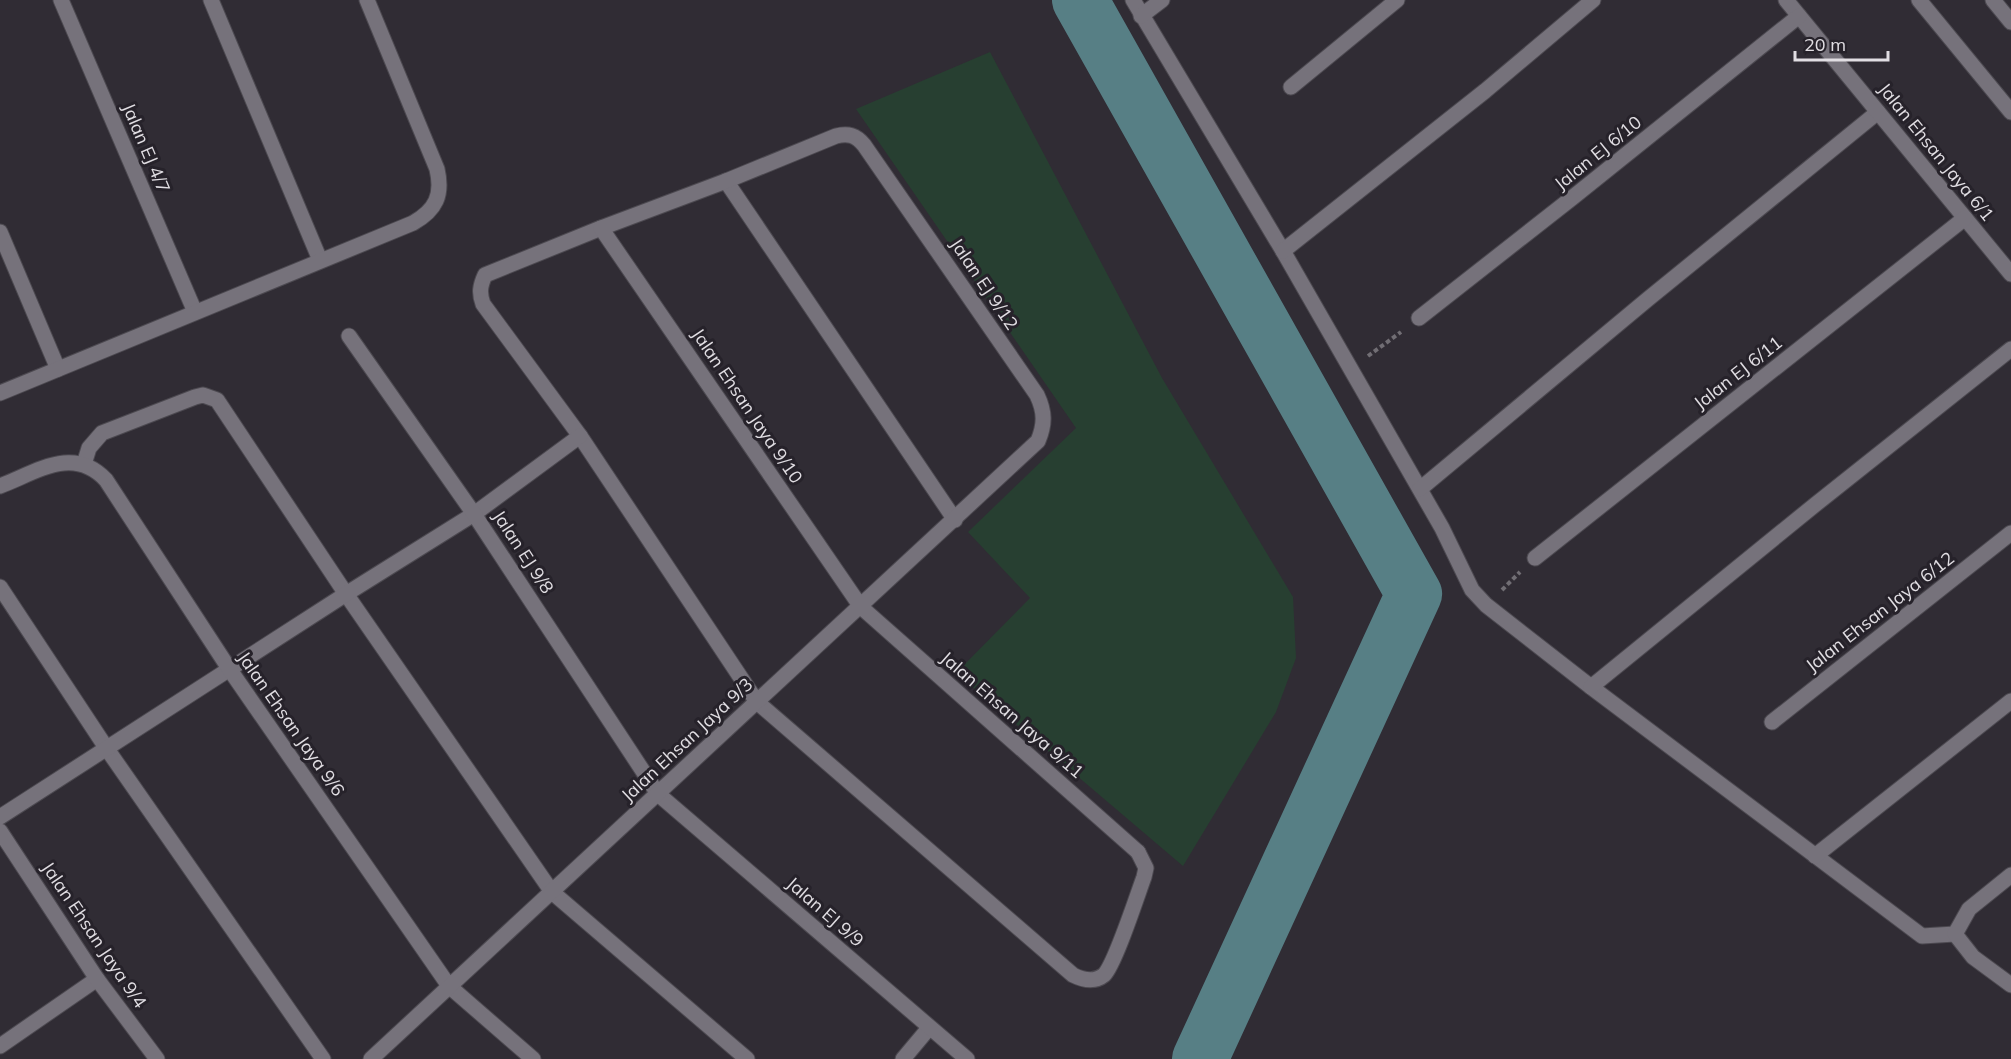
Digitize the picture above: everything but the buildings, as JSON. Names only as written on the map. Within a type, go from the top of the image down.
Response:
[{"type":"street","name":"Jalan EJ 4/7","points":[[61,0],[195,312]]},
{"type":"street","points":[[211,0],[320,260]]},
{"type":"street","points":[[0,393],[424,217],[434,207],[439,195],[440,182],[431,152],[367,0]]},
{"type":"street","points":[[1133,0],[1283,251],[1420,489],[1472,590],[1486,605],[1591,687],[1922,936],[1954,934]]},
{"type":"street","points":[[1141,16],[1162,0]]},
{"type":"street","points":[[1291,87],[1397,0]]},
{"type":"street","points":[[1283,251],[1485,91],[1593,0]]},
{"type":"street","name":"Jalan Ehsan Jaya 6/1","points":[[1786,0],[2011,274]]},
{"type":"street","points":[[1919,0],[2011,112]]},
{"type":"street","points":[[1993,0],[2011,22]]},
{"type":"street","name":"Jalan EJ 6/10","points":[[1419,318],[1799,16]]},
{"type":"street","points":[[1420,489],[1878,112]]},
{"type":"street","name":"Jalan EJ 9/12","points":[[726,181],[836,136],[852,135],[859,138],[1037,395],[1044,418],[1038,441],[1029,450]]},
{"type":"street","points":[[757,702],[580,436],[483,304],[480,294],[485,275],[726,181],[955,520]]},
{"type":"street","name":"Jalan EJ 6/11","points":[[1535,558],[1965,218]]},
{"type":"street","name":"Jalan Ehsan Jaya 9/10","points":[[601,228],[861,607]]},
{"type":"street","points":[[0,232],[58,369]]},
{"type":"street","name":"Jalan EJ 9/8","points":[[349,336],[474,514],[658,794]]},
{"type":"street","points":[[1591,687],[1816,504],[2011,350]]},
{"type":"street","points":[[0,486],[56,464],[70,461],[84,464],[88,448],[94,440],[111,428],[195,397],[203,396],[217,400],[346,594],[552,891],[747,1059]]},
{"type":"street","points":[[0,817],[474,514],[580,436]]},
{"type":"street","name":"Jalan Ehsan Jaya 9/3","points":[[370,1059],[1029,450]]},
{"type":"street","name":"Jalan Ehsan Jaya 9/6","points":[[84,464],[96,470],[106,480],[230,670],[449,986],[533,1059]]},
{"type":"street","name":"Jalan Ehsan Jaya 6/12","points":[[1772,722],[2011,533]]},
{"type":"street","points":[[0,587],[107,749],[323,1059]]},
{"type":"street","name":"Jalan Ehsan Jaya 9/11","points":[[757,702],[1073,975],[1083,980],[1094,980],[1104,975],[1114,956],[1144,877],[1146,868],[1138,852],[861,607]]},
{"type":"street","points":[[1815,856],[2011,701]]},
{"type":"street","name":"Jalan EJ 9/9","points":[[658,794],[967,1059]]},
{"type":"street","name":"Jalan Ehsan Jaya 9/4","points":[[0,831],[97,979],[157,1059]]},
{"type":"street","points":[[1954,934],[1969,909],[2011,874]]},
{"type":"street","points":[[1954,934],[1973,957],[2011,985]]},
{"type":"street","points":[[0,1046],[97,979]]},
{"type":"street","points":[[903,1059],[929,1028]]},
{"type":"path","points":[[1351,369],[1419,318]]},
{"type":"path","points":[[1486,605],[1535,558]]},
{"type":"green space","points":[[990,52],[1162,378],[1293,597],[1296,658],[1276,712],[1183,866],[956,673],[1030,598],[968,532],[1076,428],[856,109]]},
{"type":"waterway","points":[[1080,0],[1414,594],[1200,1059]]}]
